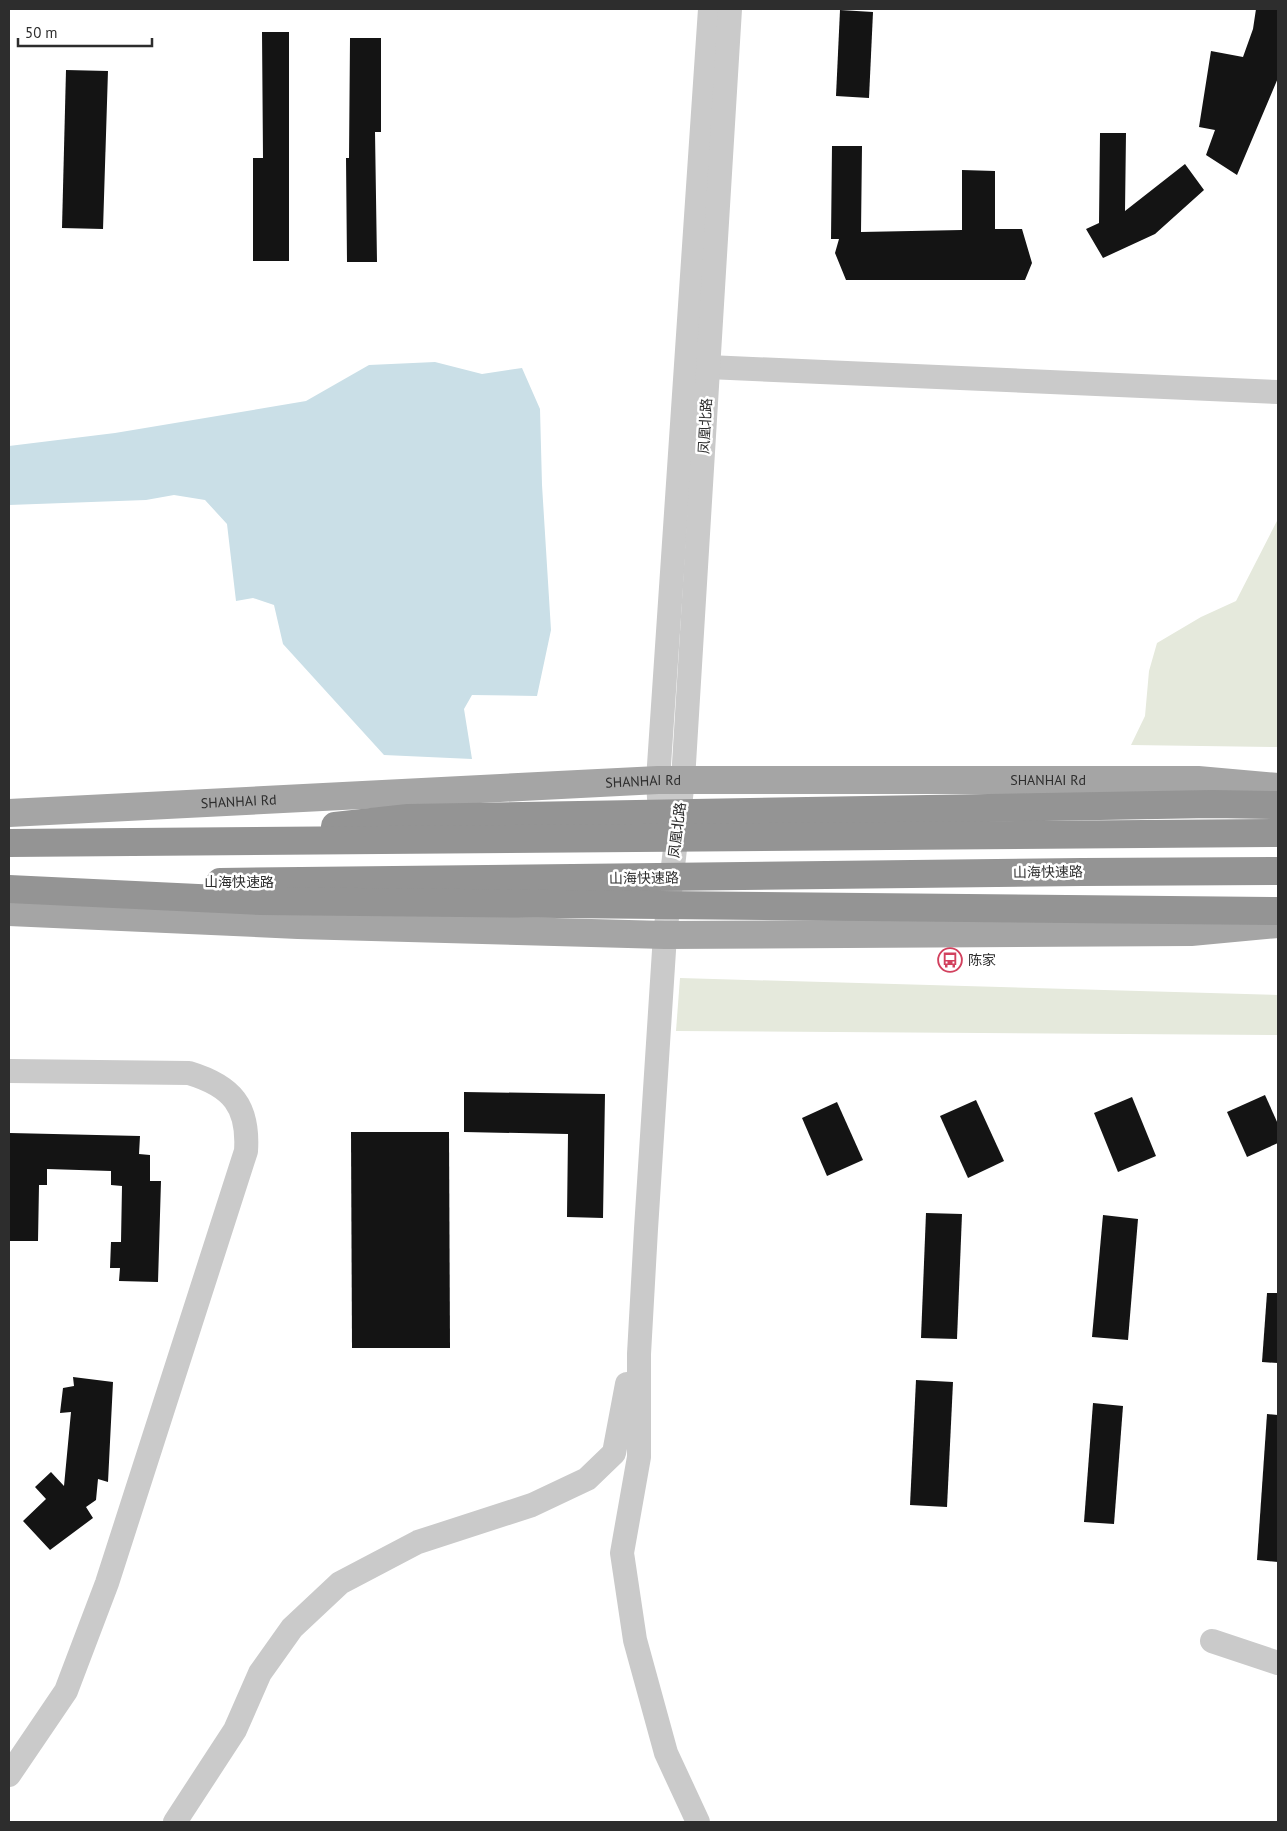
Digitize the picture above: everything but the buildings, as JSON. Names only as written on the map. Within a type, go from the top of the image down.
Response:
[{"type":"highway","points":[[172,842],[408,818],[1212,804],[1278,805]]},
{"type":"highway","points":[[9,843],[1278,834]]},
{"type":"highway","name":"山海快速路","points":[[9,882],[374,882],[1082,872],[1278,872]]},
{"type":"highway","points":[[9,889],[261,901],[1278,911]]},
{"type":"main road","name":"SHANHAI Rd","points":[[9,812],[671,780],[1198,780],[1278,787]]},
{"type":"main road","points":[[9,912],[298,925],[665,935],[1191,932],[1278,924]]},
{"type":"street","name":"凤凰北路","points":[[646,1229],[665,935],[671,780],[710,9]]},
{"type":"street","name":"凤凰北路","points":[[671,780],[708,367],[730,9]]},
{"type":"street","points":[[708,367],[1278,392]]},
{"type":"street","points":[[9,1071],[189,1073],[206,1078],[233,1095],[241,1108],[248,1129],[246,1151],[107,1584],[66,1691],[9,1775]]},
{"type":"street","points":[[175,1822],[235,1730],[260,1673],[292,1628],[340,1583],[418,1542],[532,1505],[587,1479],[614,1453],[627,1394],[630,1312],[646,1229]]},
{"type":"street","points":[[646,1229],[639,1354],[639,1457],[622,1553],[635,1640],[666,1753],[698,1822]]},
{"type":"street","points":[[1212,1640],[1278,1663]]},
{"type":"shaded area","points":[[1278,519],[1278,747],[1131,745],[1145,716],[1149,671],[1157,643],[1201,617],[1236,601]]},
{"type":"shaded area","points":[[680,978],[1278,995],[1278,1035],[676,1031]]},
{"type":"water","points":[[435,362],[482,374],[522,368],[540,409],[542,485],[551,630],[537,696],[472,695],[464,709],[472,759],[384,755],[283,644],[274,605],[253,598],[236,601],[227,524],[205,500],[174,495],[146,500],[9,505],[9,446],[115,433],[306,401],[369,365]]},
{"type":"place","name":"陈家","points":[[950,960]]}]
